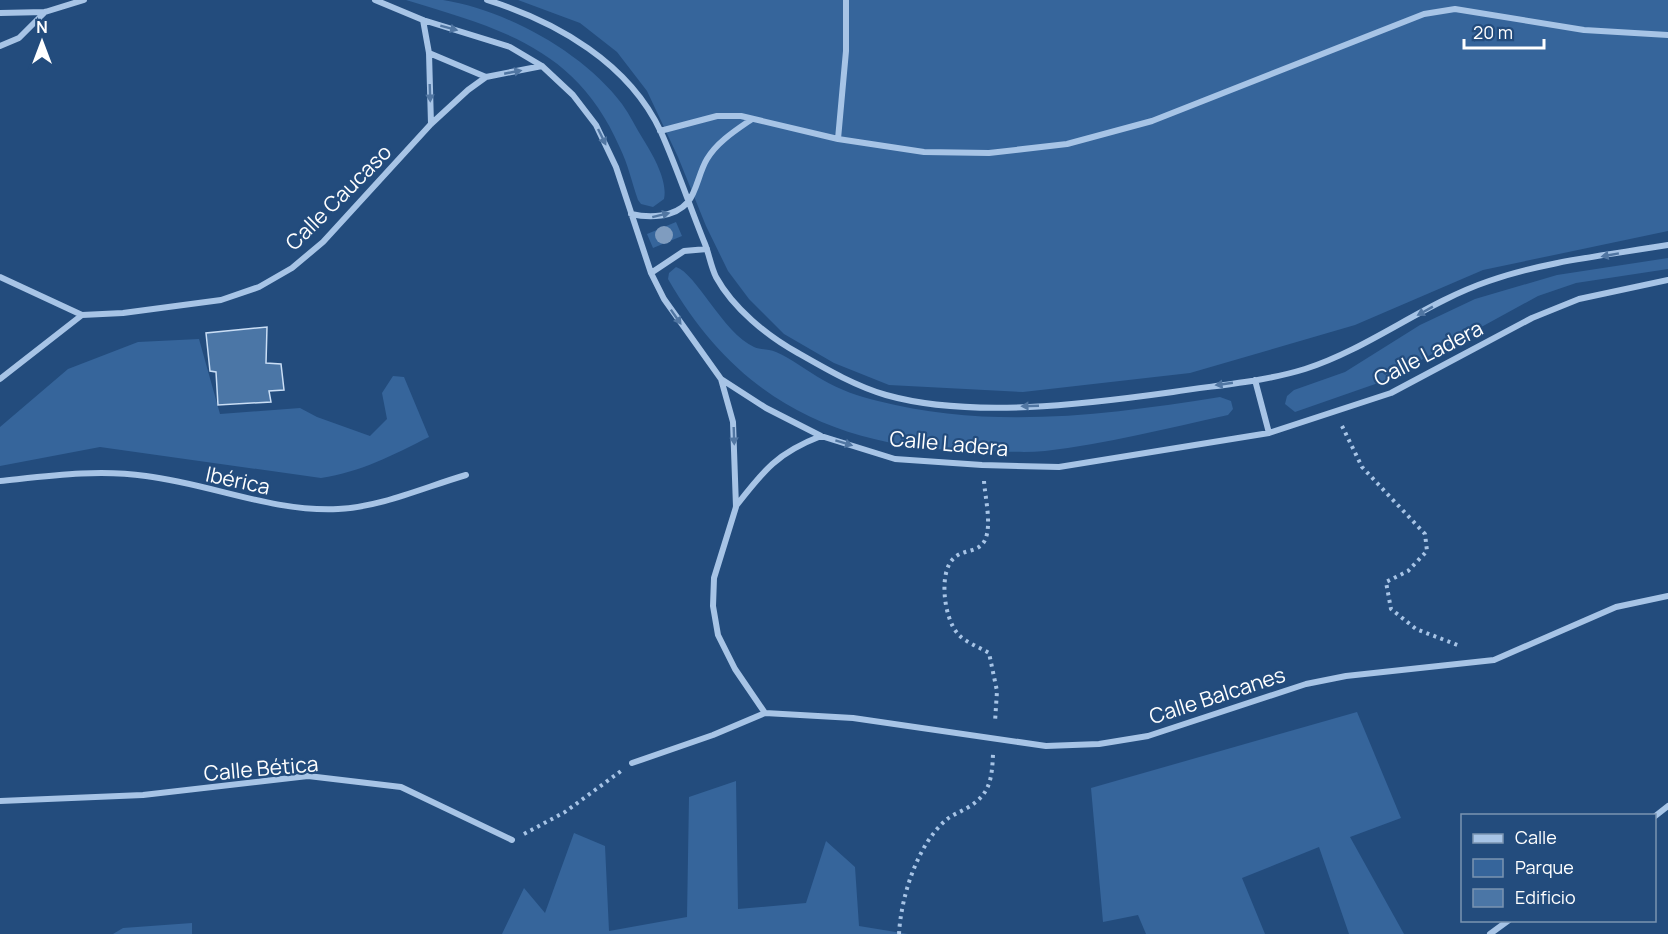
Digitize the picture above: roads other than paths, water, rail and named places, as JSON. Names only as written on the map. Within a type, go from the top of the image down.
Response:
[{"type":"street","points":[[0,13],[45,12],[84,0]]},
{"type":"street","name":"Calle Ladera","points":[[375,0],[423,20],[510,47],[542,66],[573,95],[596,125],[616,167],[651,273],[664,299],[721,379],[766,408],[821,436],[895,459],[1059,467],[1269,433],[1391,393],[1532,318],[1579,299],[1668,280]]},
{"type":"street","name":"Calle Ladera","points":[[487,0],[534,17],[579,42],[610,65],[631,85],[660,131],[716,276],[735,304],[781,344],[834,374],[885,395],[928,404],[1008,407],[1085,404],[1255,380],[1305,369],[1364,344],[1439,303],[1489,281],[1549,266],[1668,245]]},
{"type":"street","points":[[838,139],[846,51],[846,0]]},
{"type":"street","points":[[660,131],[717,116],[752,119],[838,139],[924,152],[989,153],[1067,144],[1152,121],[1424,14],[1455,9],[1584,30],[1668,34]]},
{"type":"street","points":[[0,46],[19,38],[45,12]]},
{"type":"street","points":[[423,20],[429,53],[431,124]]},
{"type":"street","points":[[429,53],[486,77]]},
{"type":"street","name":"Calle Caucaso","points":[[82,315],[123,313],[220,300],[259,287],[292,268],[323,242],[431,124],[486,77],[542,66]]},
{"type":"street","points":[[631,214],[655,217],[669,214],[688,202],[707,159],[726,137],[752,119]]},
{"type":"street","points":[[651,273],[684,251],[706,249]]},
{"type":"street","points":[[0,277],[82,315],[0,379]]},
{"type":"street","points":[[632,763],[713,735],[765,713],[735,669],[718,634],[713,606],[714,578],[735,507],[733,423],[721,379]]},
{"type":"street","points":[[1255,380],[1269,433]]},
{"type":"street","points":[[735,507],[778,457],[797,445],[821,436]]},
{"type":"street","name":"Ibérica","points":[[0,481],[91,473],[120,473],[148,476],[254,502],[300,509],[339,509],[365,505],[466,475]]},
{"type":"street","name":"Calle Balcanes","points":[[765,713],[853,718],[1046,746],[1109,742],[1148,736],[1306,684],[1346,676],[1494,660],[1616,607],[1668,596]]},
{"type":"street","name":"Calle Bética","points":[[0,801],[143,795],[308,776],[401,787],[512,840]]},
{"type":"street","points":[[1656,815],[1668,806]]},
{"type":"street","points":[[1490,934],[1508,922]]}]
